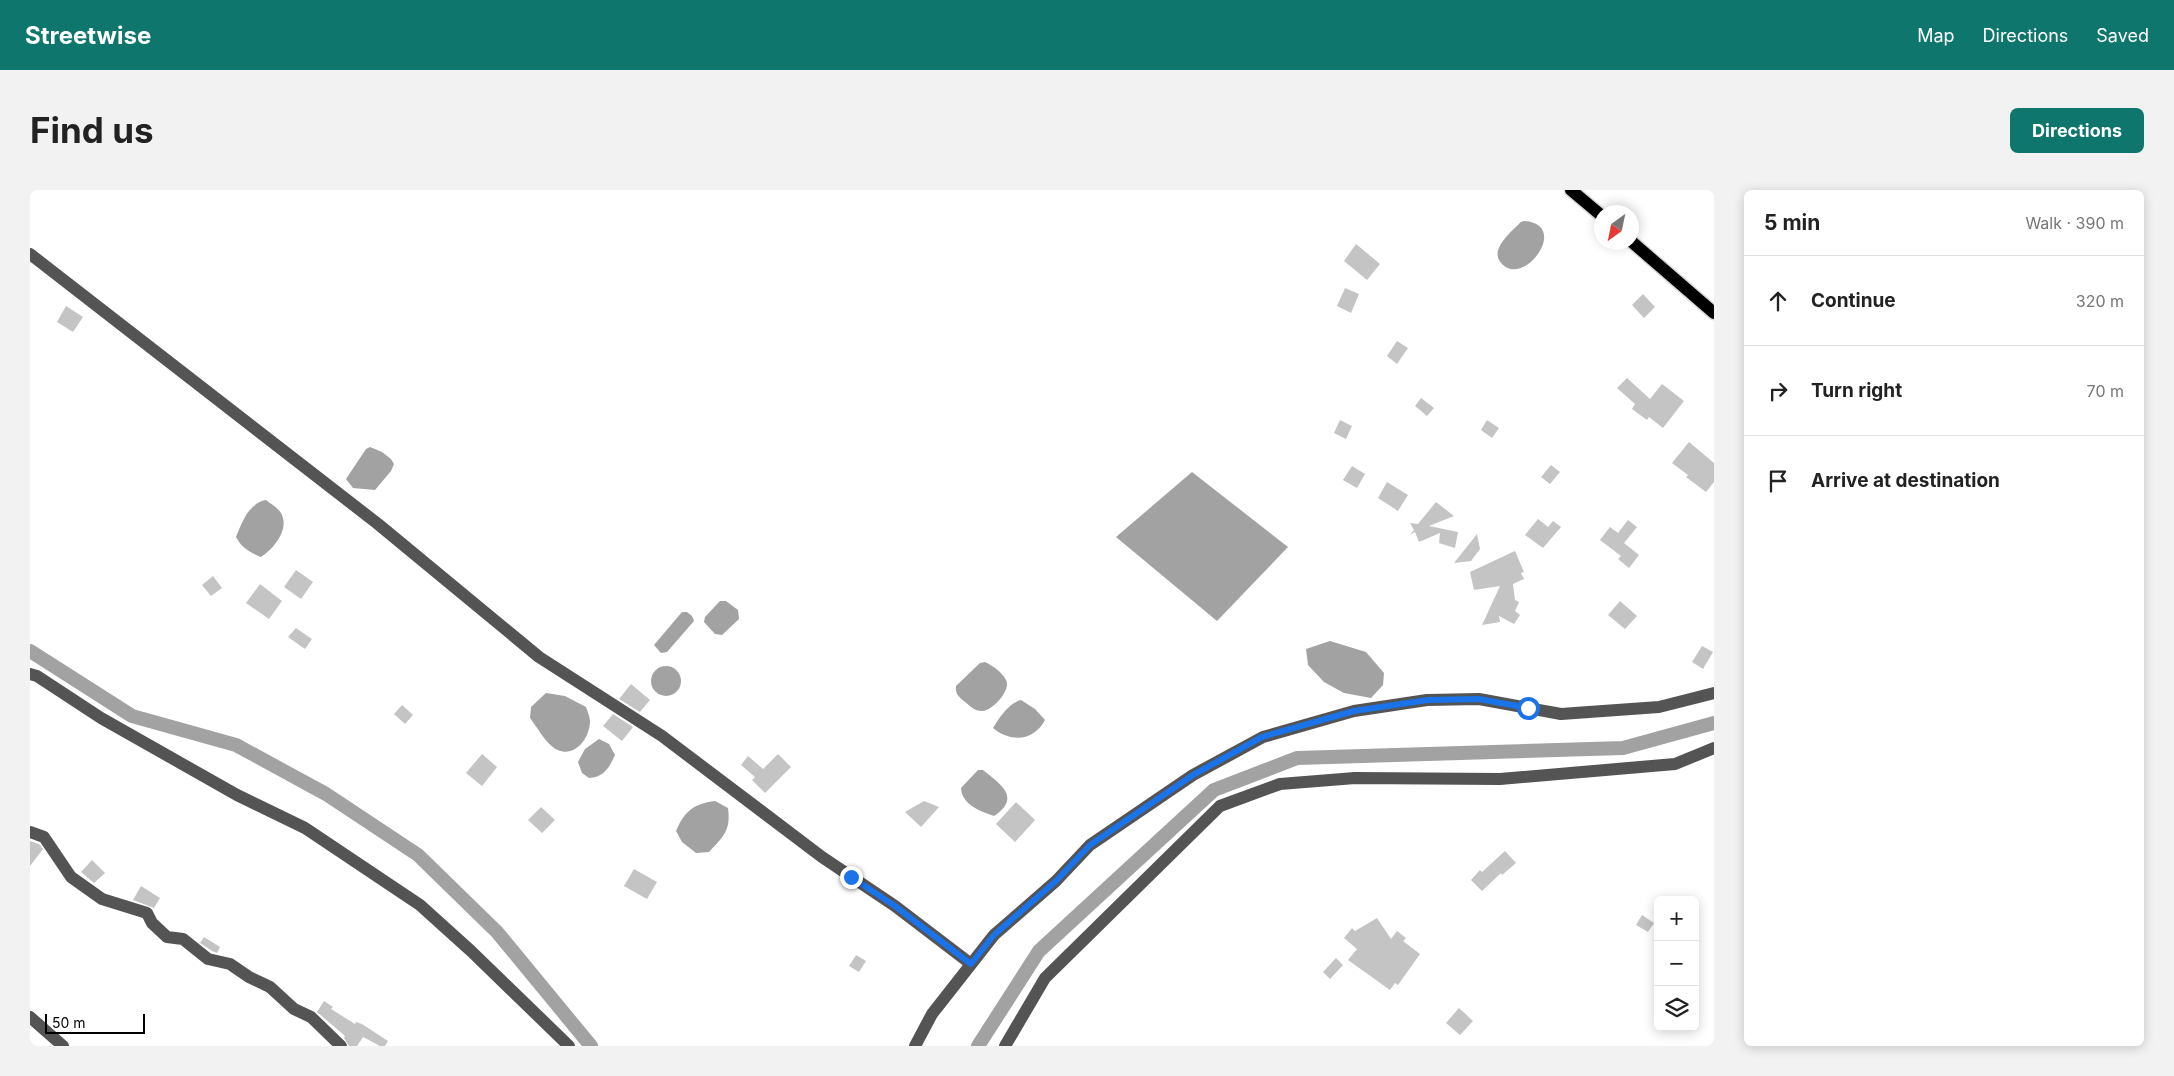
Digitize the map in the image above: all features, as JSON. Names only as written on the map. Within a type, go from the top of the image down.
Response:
[{"type":"main road","points":[[1571,190],[1594,209]]},
{"type":"main road","points":[[1639,248],[1714,313]]},
{"type":"street","points":[[30,254],[378,524],[539,657],[662,736],[814,851],[895,906],[971,964]]},
{"type":"street","points":[[30,674],[37,676],[101,718],[228,791],[305,828],[412,900],[471,951],[570,1046]]},
{"type":"street","points":[[915,1046],[932,1014],[994,935],[1056,881],[1090,845],[1193,775],[1262,737],[1354,711],[1428,700],[1479,699],[1560,714],[1659,707],[1714,693]]},
{"type":"street","points":[[1004,1046],[1044,978],[1220,806],[1280,784],[1355,778],[1500,779],[1675,764],[1714,748]]},
{"type":"street","points":[[30,832],[44,836],[71,877],[102,899],[146,913],[152,923],[167,937],[183,939],[208,959],[230,964],[249,977],[270,987],[294,1010],[311,1017],[341,1046]]},
{"type":"street","points":[[30,1017],[63,1046]]},
{"type":"shaded area","points":[[1524,221],[1538,225],[1544,233],[1543,244],[1538,254],[1529,263],[1519,269],[1508,268],[1499,260],[1498,250],[1509,234]]},
{"type":"shaded area","points":[[370,447],[382,452],[394,464],[391,471],[375,490],[353,488],[346,479],[366,449]]},
{"type":"shaded area","points":[[1192,472],[1288,547],[1217,621],[1116,537]]},
{"type":"shaded area","points":[[266,500],[281,513],[283,526],[282,532],[275,544],[261,557],[246,549],[236,537],[251,509]]},
{"type":"shaded area","points":[[720,601],[726,601],[738,610],[739,619],[722,635],[715,634],[704,622],[705,617]]},
{"type":"shaded area","points":[[682,612],[687,612],[694,621],[667,652],[661,653],[654,645]]},
{"type":"shaded area","points":[[1330,641],[1366,652],[1384,673],[1383,685],[1371,698],[1344,693],[1324,682],[1308,665],[1306,649]]},
{"type":"shaded area","points":[[985,662],[1000,672],[1007,684],[1000,700],[990,708],[979,711],[972,708],[959,697],[956,686],[980,663]]},
{"type":"shaded area","points":[[666,666],[672,667],[680,675],[680,687],[672,695],[666,696],[660,695],[652,687],[651,681],[652,675],[660,667]]},
{"type":"shaded area","points":[[546,693],[565,696],[586,707],[590,720],[589,729],[583,742],[573,750],[567,752],[554,748],[544,738],[530,718],[531,707]]},
{"type":"shaded area","points":[[1021,700],[1035,709],[1045,720],[1035,732],[1022,738],[1014,738],[1000,733],[993,728],[1008,708]]},
{"type":"shaded area","points":[[599,739],[609,744],[615,755],[611,764],[602,774],[589,778],[582,773],[578,762],[585,749]]},
{"type":"shaded area","points":[[978,770],[983,770],[996,780],[1005,791],[1006,803],[994,816],[968,803],[962,794],[961,788]]},
{"type":"shaded area","points":[[715,801],[728,808],[727,827],[722,837],[709,852],[696,853],[682,842],[676,831],[683,818],[691,810],[701,804]]},
{"type":"building","points":[[1356,244],[1380,264],[1367,280],[1344,261]]},
{"type":"building","points":[[1345,288],[1359,294],[1351,313],[1337,306]]},
{"type":"building","points":[[1643,294],[1655,307],[1644,318],[1632,305]]},
{"type":"building","points":[[66,306],[83,317],[73,332],[57,322]]},
{"type":"building","points":[[1397,341],[1408,348],[1397,364],[1387,356]]},
{"type":"building","points":[[1627,378],[1650,399],[1662,384],[1684,401],[1663,428],[1649,417],[1647,420],[1632,409],[1635,404],[1617,388]]},
{"type":"building","points":[[1421,398],[1434,408],[1427,416],[1415,406]]},
{"type":"building","points":[[1340,420],[1352,426],[1346,439],[1334,433]]},
{"type":"building","points":[[1487,420],[1499,428],[1492,438],[1481,430]]},
{"type":"building","points":[[1689,442],[1714,463],[1714,482],[1706,492],[1686,477],[1688,475],[1672,463]]},
{"type":"building","points":[[1551,465],[1560,472],[1550,484],[1541,477]]},
{"type":"building","points":[[1352,466],[1365,474],[1357,488],[1343,480]]},
{"type":"building","points":[[1387,482],[1408,495],[1398,511],[1378,498]]},
{"type":"building","points":[[1436,502],[1454,516],[1429,526],[1458,532],[1455,548],[1439,543],[1440,533],[1419,542],[1415,532],[1410,535],[1414,530],[1410,523],[1418,524]]},
{"type":"building","points":[[1538,519],[1548,527],[1553,521],[1561,527],[1543,548],[1525,535]]},
{"type":"building","points":[[1628,520],[1637,527],[1624,543],[1639,555],[1629,568],[1618,559],[1621,556],[1600,540],[1610,527],[1618,533]]},
{"type":"building","points":[[1477,534],[1480,549],[1471,561],[1454,563]]},
{"type":"building","points":[[1515,551],[1524,572],[1521,573],[1524,579],[1513,584],[1515,600],[1519,602],[1515,611],[1520,615],[1514,624],[1499,616],[1500,622],[1482,625],[1500,586],[1474,590],[1470,572]]},
{"type":"building","points":[[296,570],[313,582],[301,599],[284,587]]},
{"type":"building","points":[[213,576],[222,588],[211,596],[202,585]]},
{"type":"building","points":[[260,584],[282,601],[269,619],[246,603]]},
{"type":"building","points":[[1620,601],[1637,616],[1625,629],[1608,615]]},
{"type":"building","points":[[296,628],[312,639],[305,649],[288,637]]},
{"type":"building","points":[[1702,646],[1713,652],[1703,669],[1692,662]]},
{"type":"building","points":[[631,684],[650,700],[640,712],[619,699]]},
{"type":"building","points":[[402,705],[413,715],[405,724],[394,714]]},
{"type":"building","points":[[613,714],[633,727],[622,741],[603,726]]},
{"type":"building","points":[[482,754],[497,767],[482,786],[466,773]]},
{"type":"building","points":[[778,754],[791,767],[765,793],[752,780],[755,777],[741,765],[748,756],[763,769]]},
{"type":"building","points":[[924,801],[939,807],[921,827],[905,812]]},
{"type":"building","points":[[1016,802],[1035,820],[1015,842],[996,824]]},
{"type":"building","points":[[541,807],[555,820],[542,833],[528,820]]},
{"type":"building","points":[[30,841],[39,844],[43,849],[30,866]]},
{"type":"building","points":[[1505,851],[1516,863],[1502,875],[1501,873],[1482,891],[1471,880],[1480,870],[1482,872]]},
{"type":"building","points":[[92,860],[105,873],[94,883],[81,872]]},
{"type":"building","points":[[634,869],[657,882],[647,899],[624,886]]},
{"type":"building","points":[[141,886],[160,898],[154,908],[133,900]]},
{"type":"building","points":[[1642,915],[1654,923],[1648,932],[1636,925]]},
{"type":"building","points":[[1377,918],[1391,939],[1397,931],[1406,938],[1403,941],[1420,954],[1398,985],[1395,983],[1390,990],[1348,960],[1357,949],[1344,938],[1352,928],[1355,931]]},
{"type":"building","points":[[204,937],[220,947],[217,953],[200,943]]},
{"type":"building","points":[[856,955],[866,961],[859,972],[849,966]]},
{"type":"building","points":[[1336,958],[1343,965],[1330,979],[1323,972]]},
{"type":"building","points":[[324,1001],[333,1007],[331,1009],[355,1024],[356,1022],[362,1024],[388,1041],[385,1046],[380,1046],[363,1037],[357,1046],[349,1046],[344,1038],[345,1036],[317,1012]]},
{"type":"building","points":[[1459,1008],[1473,1021],[1460,1035],[1446,1023]]},
{"type":"waterway","points":[[30,651],[132,716],[236,745],[326,794],[418,855],[497,932],[591,1046]]},
{"type":"waterway","points":[[978,1046],[1039,951],[1214,790],[1297,758],[1623,748],[1714,723]]},
{"type":"route","points":[[851,877],[895,906],[971,964],[994,935],[1056,881],[1090,845],[1193,775],[1262,737],[1354,711],[1428,700],[1479,699],[1528,708]]}]
